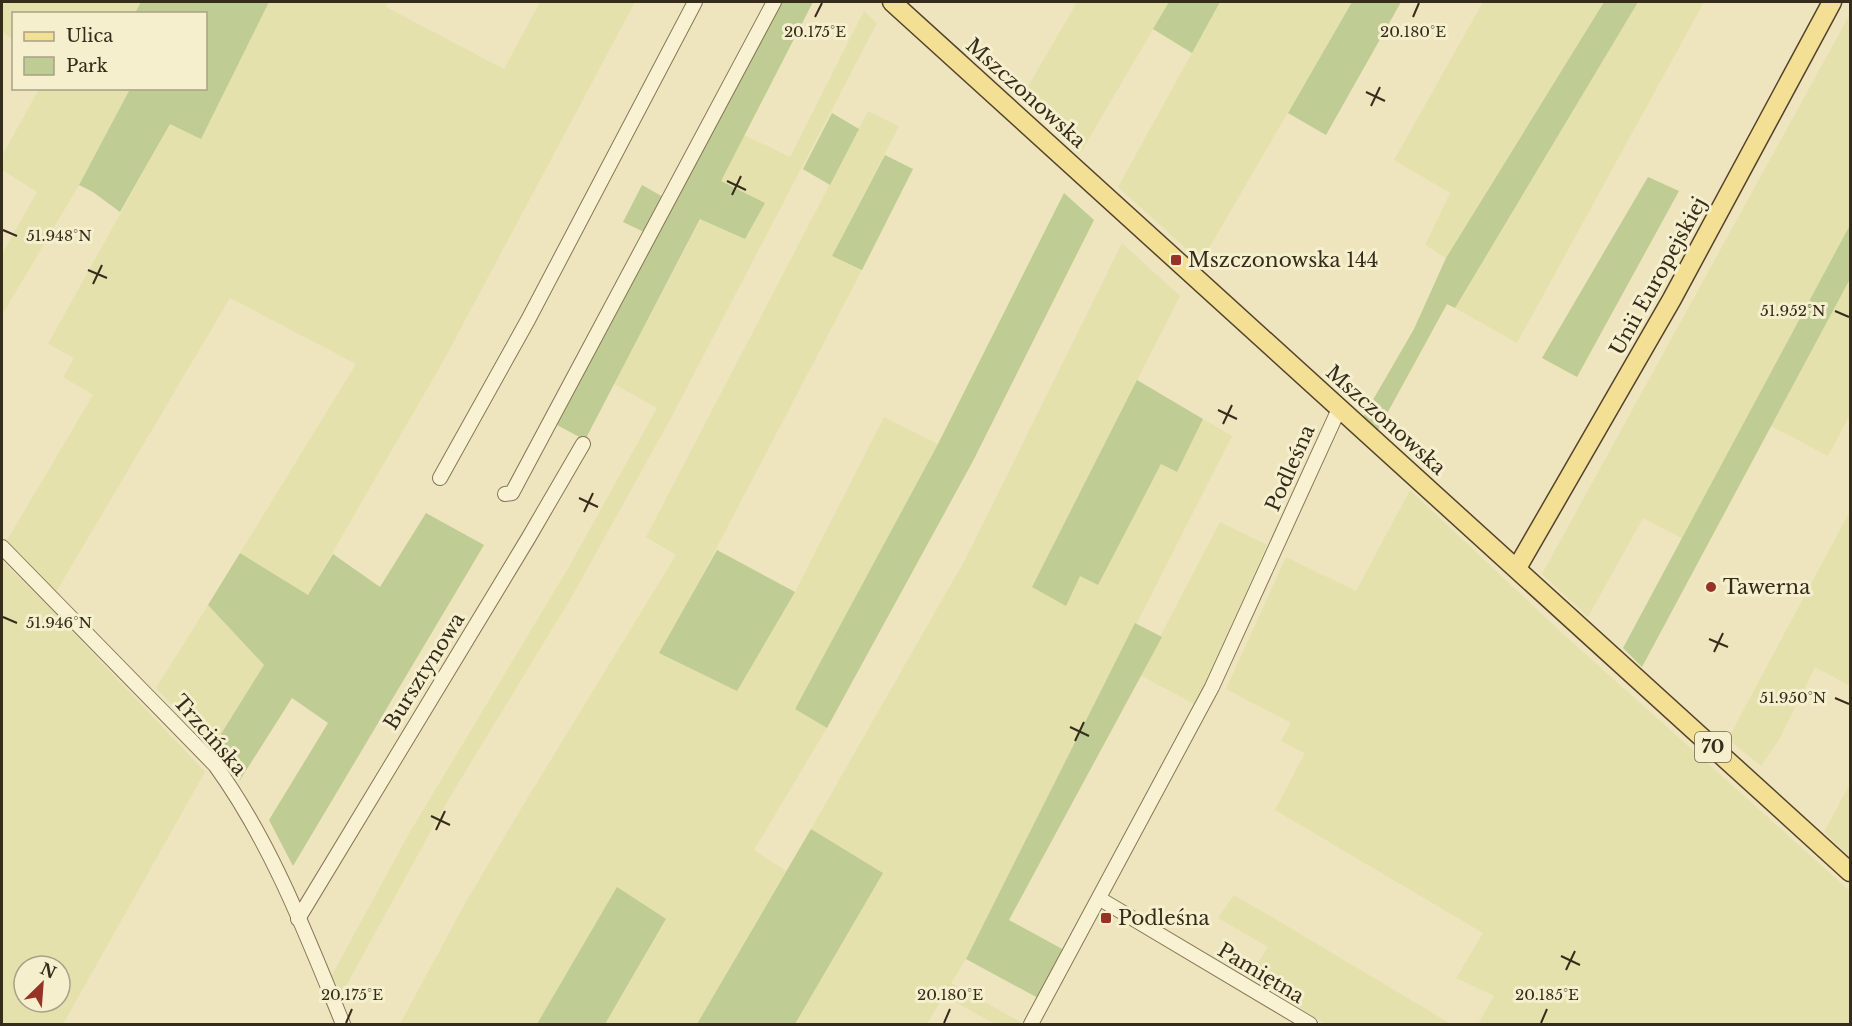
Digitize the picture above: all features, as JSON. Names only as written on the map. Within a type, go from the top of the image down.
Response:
[{"type":"main road","name":"Mszczonowska","points":[[892,2],[1851,872]]},
{"type":"main road","name":"Unii Europejskiej","points":[[1517,568],[1649,340],[1832,2]]},
{"type":"street","points":[[440,478],[528,320],[694,2]]},
{"type":"street","points":[[505,495],[512,493],[774,2]]},
{"type":"street","name":"Podleśna","points":[[1032,1024],[1212,687],[1340,409]]},
{"type":"street","name":"Bursztynowa","points":[[298,919],[583,444]]},
{"type":"street","name":"Trzcińska","points":[[2,547],[216,765],[256,829],[343,1024]]},
{"type":"street","name":"Pamiętna","points":[[1100,899],[1310,1024]]},
{"type":"shaded area","points":[[2,2],[141,2],[136,12],[12,12],[12,38],[2,32]]},
{"type":"shaded area","points":[[269,2],[388,2],[386,7],[504,69],[540,2],[635,2],[445,358],[308,595],[240,553],[356,364],[230,298],[56,592],[7,540],[93,395],[63,377],[74,358],[48,344],[170,124],[201,138]]},
{"type":"shaded area","points":[[1077,2],[1169,2],[1081,152],[1022,97]]},
{"type":"shaded area","points":[[1220,2],[1352,2],[1201,262],[1118,187]]},
{"type":"shaded area","points":[[1483,2],[1604,2],[1446,258],[1425,245],[1450,193],[1394,160]]},
{"type":"shaded area","points":[[1638,2],[1704,2],[1517,343],[1455,308]]},
{"type":"shaded area","points":[[864,11],[877,23],[672,416],[571,598],[448,800],[341,995],[332,975],[411,830],[570,565],[657,408],[614,384],[701,219],[745,239],[764,203],[720,181],[744,135],[790,157]]},
{"type":"shaded area","points":[[1850,14],[1850,225],[1683,539],[1643,518],[1588,617],[1542,574]]},
{"type":"shaded area","points":[[38,90],[129,90],[79,185],[2,315],[2,254],[37,192],[2,170],[2,156]]},
{"type":"shaded area","points":[[868,111],[899,126],[832,256],[862,270],[685,608],[737,690],[795,592],[884,417],[938,444],[795,709],[827,728],[754,850],[786,871],[697,1024],[605,1024],[666,920],[617,888],[537,1024],[400,1024],[463,907],[676,555],[646,537]]},
{"type":"shaded area","points":[[1122,243],[1180,296],[1032,587],[1080,576],[1098,584],[1161,464],[1177,472],[1203,419],[1232,436],[966,959],[951,983],[1024,1024],[995,1024],[944,996],[927,1024],[795,1024],[883,873],[811,829],[967,556]]},
{"type":"shaded area","points":[[1850,279],[1850,415],[1828,456],[1771,426]]},
{"type":"shaded area","points":[[1410,490],[1562,633],[1850,891],[1850,1024],[1478,1024],[1494,996],[1456,978],[1483,933],[1275,810],[1305,753],[1281,741],[1291,723],[1226,689],[1286,557],[1356,591]]},
{"type":"shaded area","points":[[1850,511],[1850,686],[1815,667],[1779,740],[1761,766],[1728,739]]},
{"type":"shaded area","points":[[1220,522],[1267,545],[1196,705],[1140,675]]},
{"type":"shaded area","points":[[2,561],[50,608],[205,772],[72,1008],[72,954],[12,954],[12,1014],[69,1014],[63,1024],[2,1024]]},
{"type":"shaded area","points":[[208,605],[264,665],[213,747],[156,688]]},
{"type":"shaded area","points":[[1850,784],[1850,857],[1824,832]]},
{"type":"shaded area","points":[[1234,895],[1451,1024],[1325,1024],[1250,975],[1268,947],[1218,918]]},
{"type":"green space","points":[[141,2],[269,2],[201,139],[170,124],[120,212],[93,192],[79,185],[129,90],[207,90],[207,12],[136,12]]},
{"type":"green space","points":[[778,2],[813,2],[721,181],[765,203],[745,239],[700,219],[585,440],[557,425]]},
{"type":"green space","points":[[1169,2],[1220,2],[1192,53],[1153,29]]},
{"type":"green space","points":[[1352,2],[1401,2],[1326,135],[1288,113]]},
{"type":"green space","points":[[1604,2],[1638,2],[1455,308],[1447,304],[1378,430],[1363,417],[1414,329],[1446,258]]},
{"type":"green space","points":[[832,113],[859,129],[830,185],[803,169]]},
{"type":"green space","points":[[885,155],[913,169],[862,270],[832,256]]},
{"type":"green space","points":[[1648,177],[1679,191],[1577,377],[1542,358]]},
{"type":"green space","points":[[642,185],[665,198],[646,233],[623,222]]},
{"type":"green space","points":[[1064,193],[1094,220],[973,461],[827,728],[795,709],[938,444]]},
{"type":"green space","points":[[1850,225],[1850,279],[1642,667],[1623,648]]},
{"type":"green space","points":[[1137,380],[1203,419],[1177,472],[1161,464],[1098,585],[1080,576],[1066,606],[1032,587]]},
{"type":"green space","points":[[426,513],[484,545],[293,866],[269,820],[328,723],[292,698],[240,780],[213,747],[264,665],[208,605],[240,553],[308,595],[333,554],[380,587]]},
{"type":"green space","points":[[717,550],[795,592],[737,691],[659,653]]},
{"type":"green space","points":[[1135,623],[1162,637],[1009,920],[1064,950],[1038,998],[966,959]]},
{"type":"green space","points":[[811,829],[883,873],[795,1024],[697,1024]]},
{"type":"green space","points":[[617,887],[666,919],[605,1024],[537,1024]]},
{"type":"waterway","points":[[905,2],[964,55]]},
{"type":"place","name":"Mszczonowska 144","points":[[1176,260]]},
{"type":"place","name":"Tawerna","points":[[1711,587]]},
{"type":"place","name":"Podleśna","points":[[1106,918]]}]
